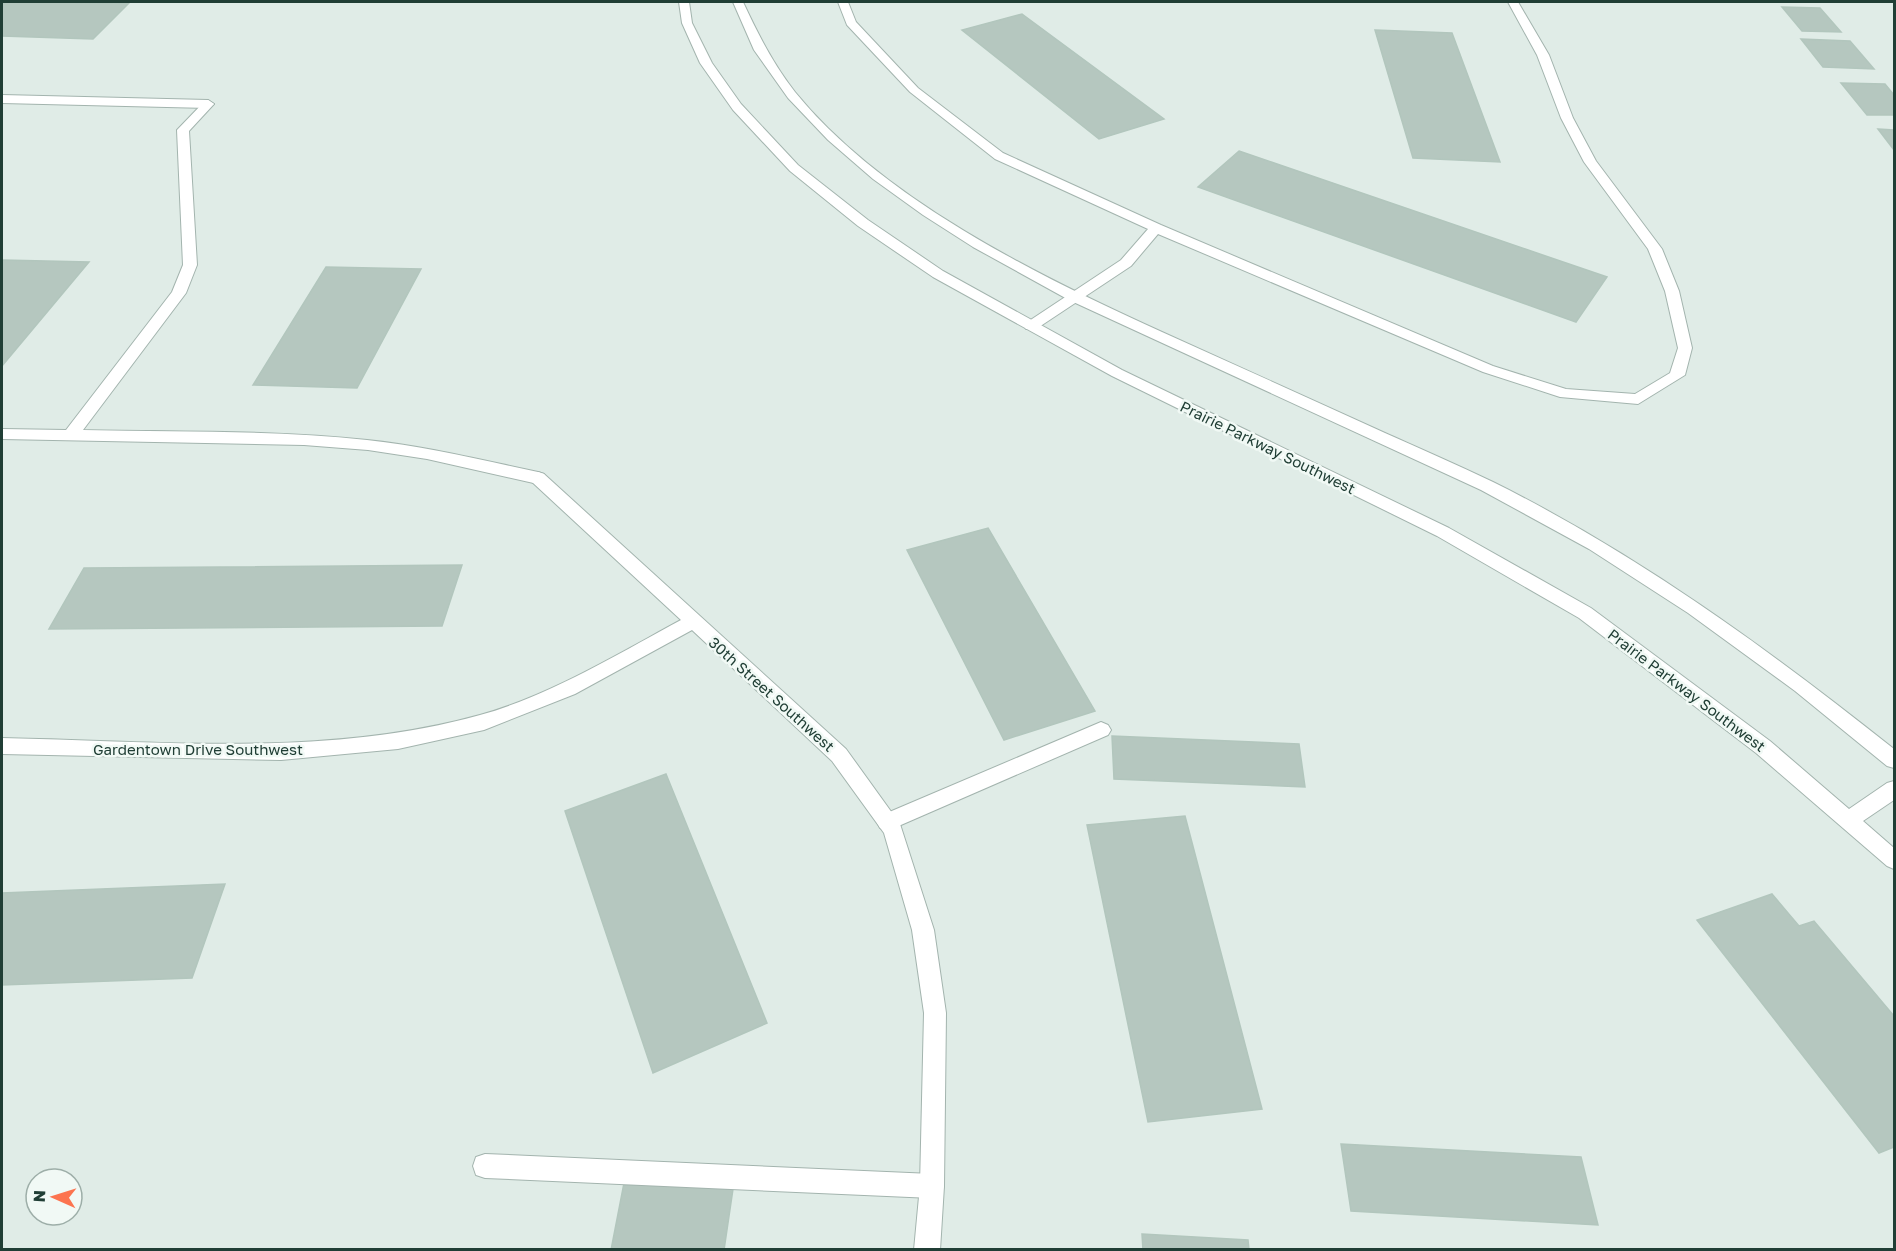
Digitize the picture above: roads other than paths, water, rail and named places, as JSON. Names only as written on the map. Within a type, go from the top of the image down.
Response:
[{"type":"street","name":"Prairie Parkway Southwest","points":[[684,2],[687,23],[706,63],[737,108],[794,168],[863,223],[938,274],[1117,373],[1443,532],[1585,613],[1763,747],[1894,860]]},
{"type":"street","points":[[738,2],[746,26],[780,82],[832,137],[905,197],[1011,264],[1074,297],[1487,486],[1595,545],[1694,608],[1802,686],[1894,760]]},
{"type":"street","points":[[843,2],[851,22],[914,90],[999,156],[1156,228],[1488,369],[1565,394],[1638,399],[1677,375],[1685,348],[1672,291],[1655,249],[1590,162],[1568,118],[1543,55],[1513,2]]},
{"type":"street","points":[[2,99],[208,104],[183,130],[190,265],[179,293],[71,435],[2,434]]},
{"type":"street","points":[[1031,326],[1126,264],[1156,228]]},
{"type":"street","name":"30th Street Southwest","points":[[71,435],[304,440],[368,445],[478,464],[538,478],[692,622],[839,754],[893,830],[923,930],[935,1013],[932,1186],[927,1250]]},
{"type":"street","name":"Gardentown Drive Southwest","points":[[2,746],[281,752],[398,741],[484,722],[568,689],[692,622]]},
{"type":"street","points":[[887,822],[1101,730]]},
{"type":"street","points":[[1848,821],[1894,789]]},
{"type":"street","points":[[485,1166],[932,1186]]}]
